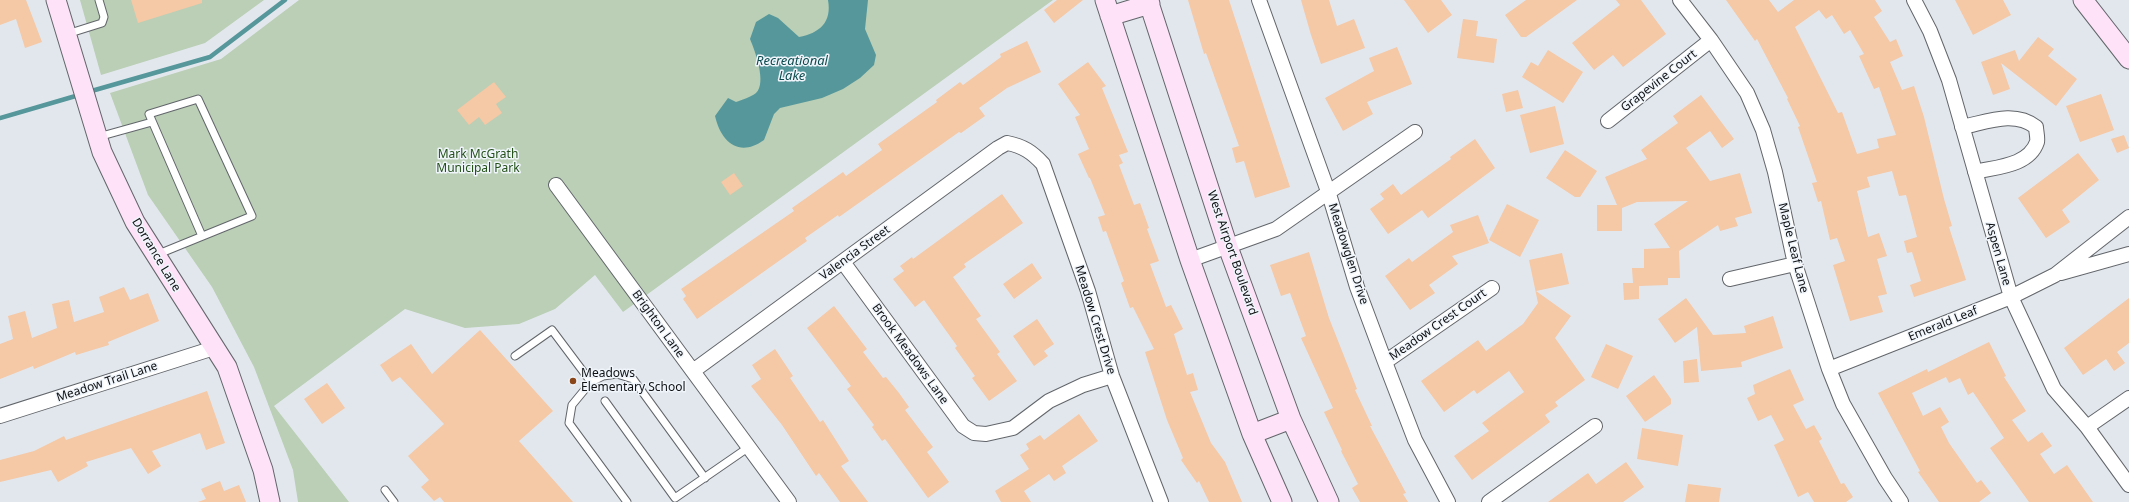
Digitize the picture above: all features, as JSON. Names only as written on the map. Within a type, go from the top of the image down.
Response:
[{"type":"main road","name":"Dorrance Lane","points":[[56,0],[102,152],[135,222],[227,367],[263,470],[270,502]]},
{"type":"main road","points":[[2083,0],[2129,59]]},
{"type":"main road","points":[[1149,2],[1108,8],[1190,260],[1252,434],[1282,502]]},
{"type":"main road","name":"West Airport Boulevard","points":[[1149,2],[1228,247],[1291,419],[1329,502]]},
{"type":"main road","points":[[1252,434],[1291,419]]},
{"type":"street","name":"Meadowglen Drive","points":[[1259,0],[1329,194],[1357,287],[1385,362],[1415,440],[1448,502]]},
{"type":"street","name":"Maple Leaf Lane","points":[[1680,0],[1711,40],[1746,93],[1763,130],[1775,172],[1795,264],[1829,369],[1843,404],[1885,478],[1901,502]]},
{"type":"street","name":"Aspen Lane","points":[[1914,0],[1930,30],[1949,80],[2011,297],[2054,389],[2087,427],[2129,485]]},
{"type":"street","name":"Grapevine Court","points":[[1608,121],[1711,40]]},
{"type":"street","points":[[1962,127],[2013,117],[2027,120],[2036,127],[2037,141],[2032,151],[2020,161],[1975,172]]},
{"type":"street","points":[[1190,260],[1276,230],[1415,132]]},
{"type":"street","name":"Valencia Street","points":[[693,371],[998,148],[1007,143],[1020,145]]},
{"type":"street","name":"Meadow Crest Drive","points":[[1020,145],[1033,153],[1043,164],[1088,291],[1112,376],[1161,502]]},
{"type":"street","name":"Brighton Lane","points":[[556,185],[789,502]]},
{"type":"street","name":"Emerald Leaf","points":[[2055,275],[2129,217]]},
{"type":"street","name":"Emerald Leaf","points":[[1829,369],[2011,297],[2055,275],[2129,254]]},
{"type":"street","name":"Brook Meadows Lane","points":[[843,262],[963,426],[974,433],[986,434],[1013,428],[1049,401],[1083,385],[1112,376]]},
{"type":"street","points":[[1730,279],[1795,264]]},
{"type":"street","name":"Meadow Crest Court","points":[[1385,362],[1492,288]]},
{"type":"street","name":"Meadow Trail Lane","points":[[0,416],[214,348]]},
{"type":"street","points":[[2087,427],[2129,398]]},
{"type":"street","points":[[1489,502],[1595,426]]},
{"type":"lane","points":[[66,34],[102,23],[104,18],[100,0]]},
{"type":"lane","points":[[156,255],[252,216],[198,99],[149,114],[202,236]]},
{"type":"lane","points":[[98,137],[152,122]]},
{"type":"lane","points":[[515,356],[552,330],[591,382]]},
{"type":"lane","points":[[627,502],[569,423],[572,405],[591,382],[603,376],[617,374],[633,378],[705,478]]},
{"type":"lane","points":[[605,401],[675,498],[749,447]]},
{"type":"lane","points":[[385,490],[394,502]]},
{"type":"green space","points":[[80,0],[264,0],[205,43],[101,75]]},
{"type":"green space","name":"Mark McGrath Municipal Park","points":[[299,0],[1053,0],[623,312],[595,275],[555,309],[519,324],[465,328],[405,309],[274,406],[349,502],[298,502],[293,470],[254,367],[212,287],[148,195],[110,93],[221,59]]},
{"type":"water","name":"Recreational Lake","points":[[828,0],[868,0],[865,29],[876,55],[874,65],[860,78],[843,89],[822,98],[780,108],[774,114],[764,140],[747,148],[732,144],[722,133],[715,116],[728,98],[736,102],[756,93],[759,88],[759,67],[750,39],[756,22],[769,14],[778,18],[799,37],[813,33],[823,25],[826,20],[829,8]]},
{"type":"building","points":[[0,0],[26,0],[42,42],[25,48],[16,19],[0,25]]},
{"type":"building","points":[[131,0],[202,0],[202,3],[138,23]]},
{"type":"building","points":[[1057,0],[1083,0],[1054,23],[1044,10]]},
{"type":"building","points":[[1188,0],[1229,0],[1290,187],[1255,198],[1244,161],[1236,163],[1232,148],[1239,146],[1206,53],[1204,54]]},
{"type":"building","points":[[1301,0],[1329,0],[1337,26],[1354,19],[1365,48],[1321,64]]},
{"type":"building","points":[[1404,0],[1441,0],[1452,15],[1428,33]]},
{"type":"building","points":[[1526,0],[1577,0],[1526,37],[1521,37],[1505,15]]},
{"type":"building","points":[[1616,0],[1641,0],[1666,34],[1623,67],[1613,55],[1594,70],[1572,43],[1620,5]]},
{"type":"building","points":[[1726,0],[1769,0],[1778,12],[1794,0],[1875,0],[1882,11],[1874,17],[1890,42],[1896,39],[1903,56],[1890,62],[1902,90],[1914,86],[1924,117],[1952,226],[1949,227],[1966,280],[1914,297],[1910,285],[1921,281],[1912,252],[1907,253],[1904,241],[1917,237],[1906,195],[1899,196],[1892,171],[1867,177],[1870,187],[1857,191],[1868,237],[1879,233],[1887,256],[1877,259],[1887,294],[1878,296],[1883,312],[1850,321],[1833,265],[1845,261],[1837,238],[1830,240],[1821,201],[1818,202],[1812,183],[1817,182],[1798,127],[1800,126],[1787,99],[1788,98],[1757,39],[1755,41]],"holes":[[[1819,10],[1826,19],[1832,15],[1844,34],[1850,30],[1864,54],[1859,56],[1874,89],[1879,87],[1896,135],[1877,139],[1879,148],[1857,154],[1842,112],[1838,113],[1795,27]]]},
{"type":"building","points":[[1955,0],[2003,0],[2011,15],[1973,35]]},
{"type":"building","points":[[1463,19],[1478,21],[1476,36],[1497,39],[1494,63],[1457,58]]},
{"type":"building","points":[[2038,37],[2054,49],[2048,56],[2077,79],[2056,106],[2001,63],[2010,89],[1993,95],[1981,62],[2015,50],[2019,61]]},
{"type":"building","points":[[1027,41],[1041,72],[1007,88],[979,108],[985,116],[961,133],[959,132],[839,217],[838,215],[805,238],[807,241],[697,319],[683,299],[686,296],[681,289],[794,211],[792,208],[843,172],[846,176],[882,150],[878,144],[937,102],[936,100],[960,82],[963,85],[1001,57],[1000,54]]},
{"type":"building","points":[[1397,47],[1412,84],[1367,102],[1373,114],[1343,131],[1325,98],[1374,71],[1369,58]]},
{"type":"building","points":[[1548,50],[1583,72],[1563,103],[1522,77],[1531,62],[1538,66]]},
{"type":"building","points":[[1088,62],[1106,86],[1102,88],[1128,152],[1119,155],[1123,163],[1119,165],[1134,205],[1140,203],[1149,228],[1147,229],[1159,261],[1150,264],[1166,307],[1171,305],[1183,329],[1174,334],[1187,375],[1193,373],[1198,390],[1190,392],[1211,443],[1225,462],[1242,502],[1209,502],[1199,481],[1197,483],[1181,460],[1183,458],[1167,420],[1145,352],[1154,349],[1133,307],[1130,308],[1121,283],[1124,281],[1106,231],[1103,232],[1098,217],[1105,215],[1090,178],[1078,154],[1089,149],[1075,117],[1080,115],[1058,84]]},
{"type":"building","points":[[494,82],[506,97],[496,104],[502,113],[485,125],[479,117],[469,125],[457,110]]},
{"type":"building","points":[[1518,90],[1523,108],[1506,112],[1502,94]]},
{"type":"building","points":[[2101,94],[2114,130],[2080,142],[2066,106]]},
{"type":"building","points":[[1701,95],[1734,139],[1722,148],[1710,131],[1686,148],[1710,181],[1740,173],[1752,213],[1735,218],[1738,226],[1720,231],[1718,225],[1679,251],[1680,278],[1668,278],[1668,285],[1639,286],[1639,299],[1624,300],[1623,283],[1633,283],[1632,268],[1644,268],[1644,249],[1670,248],[1654,224],[1688,201],[1637,202],[1622,208],[1622,231],[1597,231],[1597,205],[1617,205],[1605,177],[1647,159],[1641,150],[1678,123],[1673,116]]},
{"type":"building","points":[[1555,106],[1564,144],[1530,153],[1520,115]]},
{"type":"building","points":[[2124,135],[2129,148],[2117,153],[2111,139]]},
{"type":"building","points":[[1475,139],[1495,168],[1428,218],[1422,210],[1388,234],[1370,209],[1384,199],[1380,194],[1393,184],[1401,195],[1451,159],[1450,157]]},
{"type":"building","points":[[1565,150],[1597,171],[1580,197],[1575,197],[1546,178]]},
{"type":"building","points":[[2078,153],[2099,180],[2062,210],[2070,222],[2046,238],[2018,198]]},
{"type":"building","points":[[734,173],[743,186],[730,195],[721,182]]},
{"type":"building","points":[[1002,194],[1023,223],[964,264],[966,267],[953,277],[981,316],[976,319],[1000,352],[997,354],[1017,381],[989,401],[972,378],[975,376],[955,348],[957,346],[924,300],[915,307],[893,279],[904,271],[900,266],[912,257],[913,259]]},
{"type":"building","points":[[1507,204],[1539,220],[1520,257],[1489,240]]},
{"type":"building","points":[[1478,215],[1489,243],[1452,256],[1458,264],[1429,285],[1435,293],[1410,310],[1385,276],[1409,258],[1412,262],[1453,232],[1450,225]]},
{"type":"building","points":[[1309,252],[1329,318],[1357,389],[1355,390],[1372,426],[1370,426],[1406,493],[1403,494],[1408,502],[1360,502],[1352,488],[1358,484],[1341,451],[1342,450],[1324,412],[1333,408],[1301,338],[1306,336],[1290,293],[1281,296],[1270,265]]},
{"type":"building","points":[[1562,253],[1569,284],[1536,291],[1571,316],[1555,338],[1585,380],[1555,402],[1558,406],[1545,415],[1550,422],[1472,480],[1454,456],[1489,431],[1482,423],[1524,392],[1509,371],[1477,394],[1474,390],[1444,412],[1421,381],[1478,340],[1486,351],[1523,324],[1538,303],[1529,260]]},
{"type":"building","points":[[1032,263],[1042,278],[1014,299],[1003,284]]},
{"type":"building","points":[[124,287],[130,300],[148,293],[159,321],[108,342],[109,345],[76,355],[75,352],[34,369],[33,366],[0,379],[0,344],[13,339],[8,316],[25,311],[32,338],[57,328],[52,304],[69,300],[74,322],[104,312],[99,297]]},
{"type":"building","points":[[1686,298],[1713,335],[1746,333],[1744,326],[1773,316],[1783,348],[1741,362],[1742,367],[1701,371],[1697,327],[1675,343],[1658,319]]},
{"type":"building","points":[[2129,298],[2129,343],[2117,352],[2125,363],[2114,371],[2106,359],[2083,375],[2064,348]]},
{"type":"building","points":[[834,306],[867,349],[863,352],[883,378],[886,377],[909,407],[905,410],[933,447],[927,452],[949,482],[928,498],[885,439],[882,441],[872,427],[874,425],[847,389],[851,386],[807,328]]},
{"type":"building","points":[[1037,319],[1054,344],[1044,351],[1048,356],[1034,366],[1013,336]]},
{"type":"building","points":[[480,330],[553,411],[519,441],[573,502],[444,502],[440,497],[434,501],[421,487],[429,480],[408,456],[444,424],[400,377],[392,382],[380,365],[411,344],[432,374]]},
{"type":"building","points":[[1989,342],[2006,376],[2004,377],[2026,411],[2012,420],[2028,442],[2042,432],[2052,446],[2040,454],[2054,474],[2067,465],[2093,502],[2029,502],[1990,448],[2004,438],[1973,392],[1968,395],[1960,378],[1949,383],[1946,377],[1912,393],[1923,416],[1940,407],[1949,422],[1941,427],[1949,443],[1977,483],[1981,480],[1991,493],[1979,502],[1939,502],[1918,472],[1920,471],[1878,393],[1927,369],[1928,372]]},
{"type":"building","points":[[1606,344],[1633,356],[1618,389],[1591,377]]},
{"type":"building","points":[[775,349],[793,376],[790,378],[820,422],[823,420],[849,461],[841,466],[868,502],[840,502],[819,473],[816,476],[782,425],[751,386],[761,379],[752,365]]},
{"type":"building","points":[[1697,359],[1699,382],[1684,383],[1683,361]]},
{"type":"building","points":[[1790,369],[1804,400],[1793,405],[1806,429],[1814,425],[1822,439],[1819,441],[1841,484],[1844,483],[1853,497],[1846,502],[1814,502],[1808,492],[1798,497],[1774,445],[1784,440],[1771,415],[1758,421],[1747,398],[1755,394],[1753,385]]},
{"type":"building","points":[[1654,375],[1671,399],[1671,404],[1645,422],[1626,396]]},
{"type":"building","points":[[327,383],[345,408],[322,424],[304,399]]},
{"type":"building","points":[[207,391],[225,443],[206,450],[200,433],[152,451],[161,466],[148,474],[131,448],[86,462],[88,466],[58,482],[51,470],[0,482],[0,460],[34,451],[64,436],[66,440]]},
{"type":"building","points":[[1079,414],[1098,441],[1062,466],[1066,473],[1054,481],[1049,474],[1024,491],[1031,502],[1001,502],[995,491],[1029,469],[1020,455],[1029,449],[1026,444],[1040,435],[1044,440]]},
{"type":"building","points":[[1642,428],[1683,435],[1678,466],[1637,459]]},
{"type":"building","points":[[1626,462],[1644,487],[1623,502],[1548,502],[1588,473],[1596,484]]},
{"type":"building","points":[[220,481],[224,491],[239,485],[246,502],[198,502],[206,499],[201,489]]},
{"type":"building","points":[[1688,484],[1721,488],[1719,502],[1685,502]]},
{"type":"waterway","points":[[88,92],[210,57],[285,0]]},
{"type":"waterway","points":[[0,118],[79,95]]},
{"type":"place","name":"Meadows Elementary School","points":[[573,381]]}]
